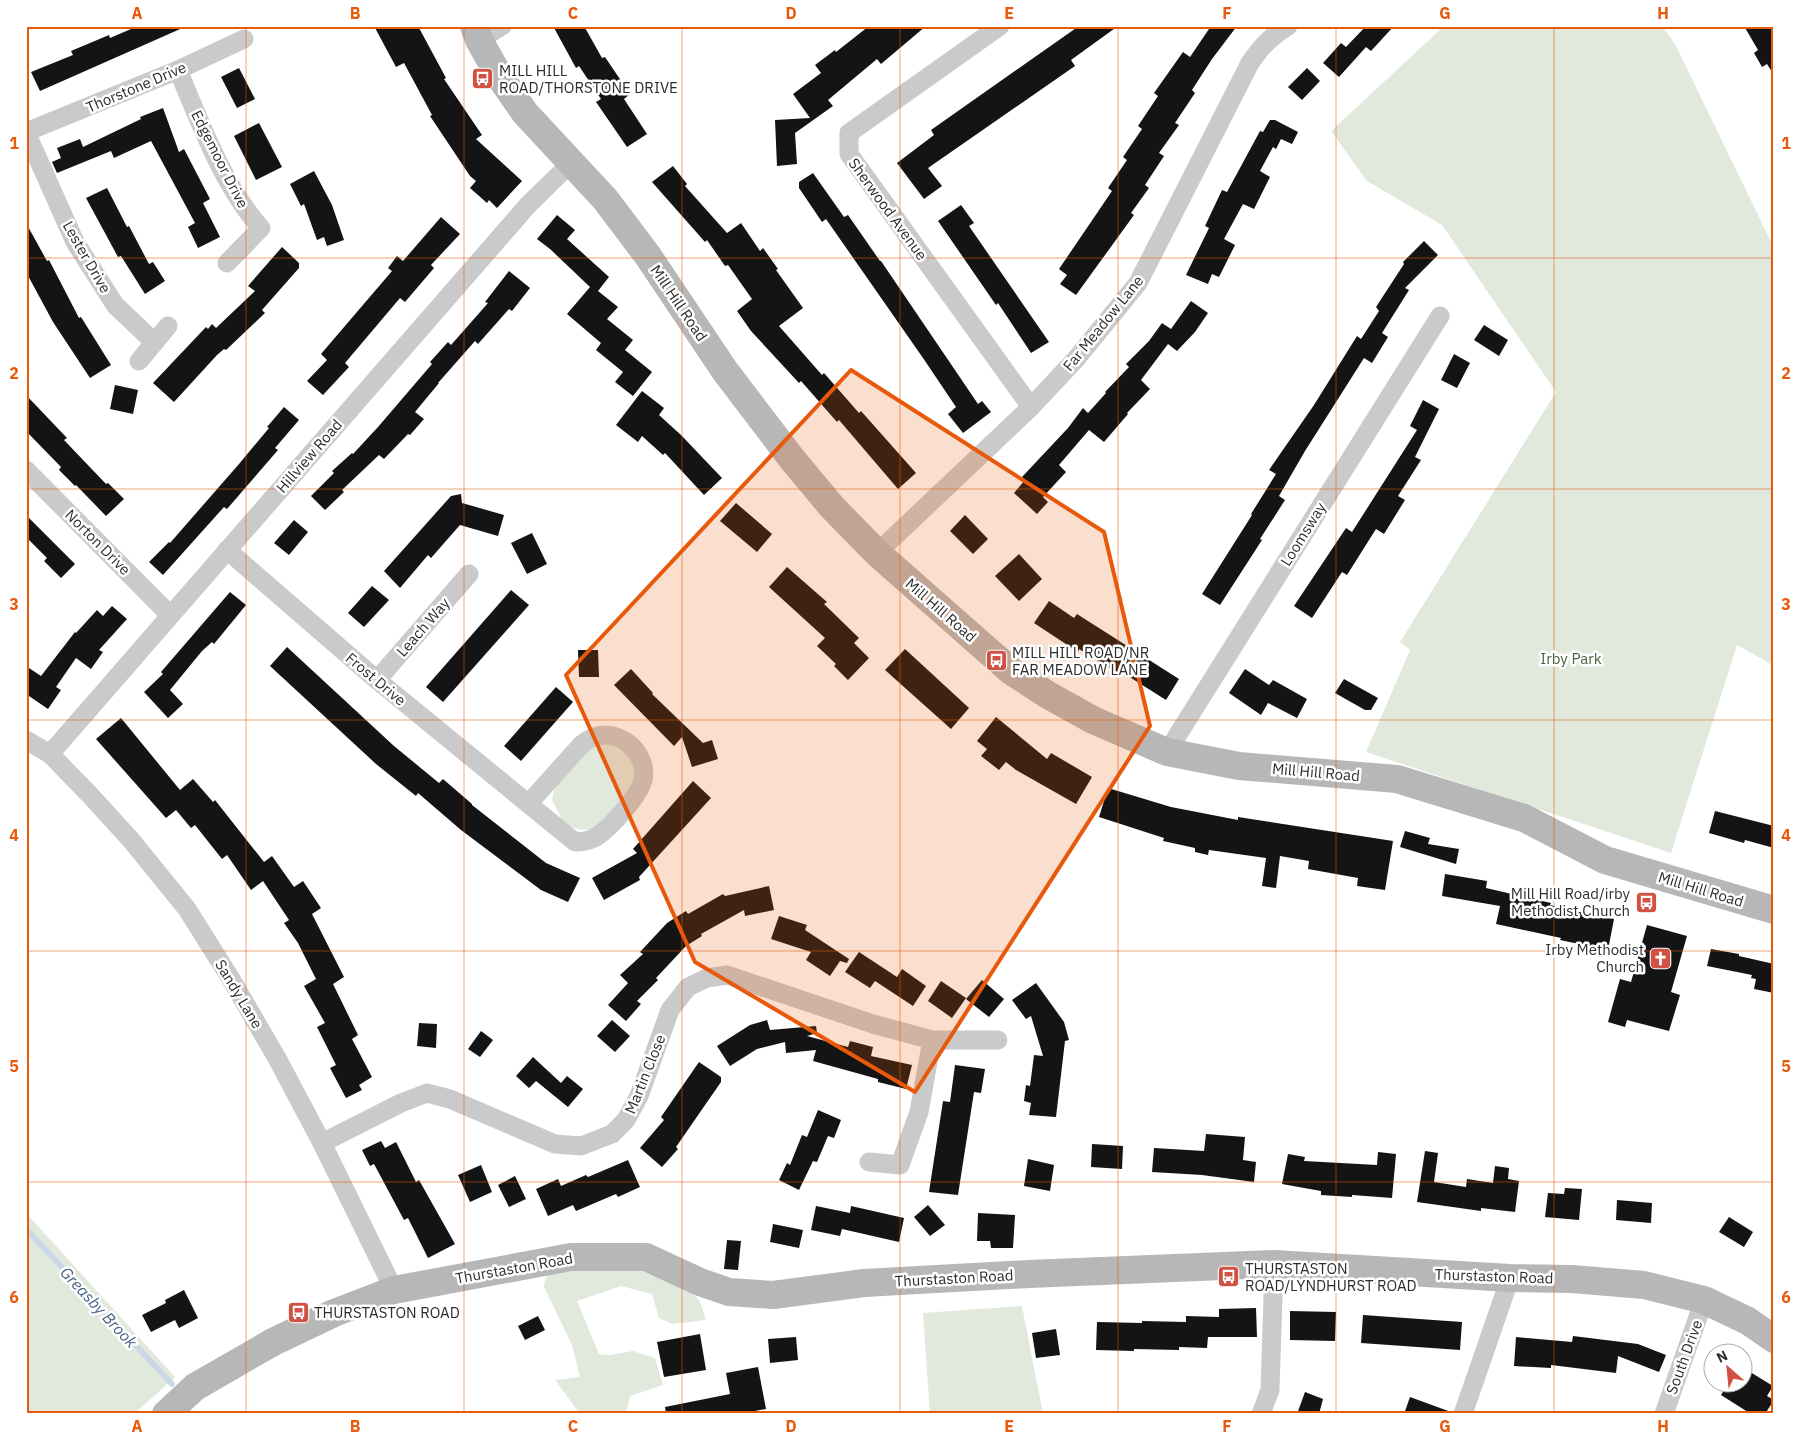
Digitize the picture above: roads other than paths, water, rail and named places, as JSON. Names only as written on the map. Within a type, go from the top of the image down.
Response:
[{"type":"street","points":[[476,33],[502,26]]},
{"type":"street","name":"Sherwood Avenue","points":[[1000,26],[849,133],[849,154],[1031,407]]},
{"type":"street","name":"Far Meadow Lane","points":[[878,553],[1031,407],[1076,359],[1138,283],[1250,64],[1261,46],[1276,33],[1288,26]]},
{"type":"street","name":"Mill Hill Road","points":[[476,33],[498,74],[525,113],[605,199],[648,256],[725,371],[792,459],[832,507],[878,553],[1011,671],[1048,695],[1093,720],[1167,752],[1238,766],[1398,779],[1524,818],[1605,860],[1774,910]]},
{"type":"street","name":"Thorstone Drive","points":[[26,132],[178,70],[244,39]]},
{"type":"street","name":"Edgemoor Drive","points":[[178,70],[214,154],[247,213],[261,228],[227,263]]},
{"type":"street","name":"Lester Drive","points":[[26,132],[74,242],[115,305],[154,342]]},
{"type":"street","name":"Hillview Road","points":[[50,754],[528,205],[572,162]]},
{"type":"street","name":"Loomsway","points":[[1167,752],[1440,316]]},
{"type":"street","points":[[139,361],[168,326]]},
{"type":"street","name":"Norton Drive","points":[[26,470],[170,615]]},
{"type":"street","name":"Frost Drive","points":[[227,550],[377,680],[575,842],[584,842],[595,838],[608,828],[637,794],[643,781],[644,767],[639,754],[631,744],[618,737],[593,737],[582,744],[529,803]]},
{"type":"street","name":"Leach Way","points":[[377,680],[469,574]]},
{"type":"street","name":"Sandy Lane","points":[[26,740],[50,754],[131,840],[187,909],[232,980],[274,1052],[322,1143],[394,1290]]},
{"type":"street","name":"Martin Close","points":[[322,1143],[401,1103],[427,1094],[450,1099],[555,1144],[581,1146],[612,1134],[626,1120],[639,1096],[670,1010],[688,987],[707,978],[727,975],[872,1024],[932,1040],[998,1040]]},
{"type":"street","points":[[869,1162],[900,1165],[919,1112],[932,1040]]},
{"type":"street","name":"Thurstaston Road","points":[[166,1414],[196,1387],[273,1342],[334,1313],[394,1290],[571,1257],[646,1257],[700,1282],[728,1292],[773,1295],[864,1282],[1274,1264],[1510,1278],[1572,1279],[1644,1285],[1704,1300],[1748,1321],[1774,1339]]},
{"type":"street","points":[[1261,1414],[1270,1390],[1274,1264]]},
{"type":"street","points":[[1463,1414],[1510,1278]]},
{"type":"street","name":"South Drive","points":[[1664,1414],[1704,1300]]},
{"type":"waterway","name":"Greasby Brook","points":[[26,1229],[172,1384]]},
{"type":"place","name":"MILL HILL ROAD/THORSTONE DRIVE","points":[[483,79]]},
{"type":"place","name":"MILL HILL ROAD/NR FAR MEADOW LANE","points":[[996,661]]},
{"type":"place","name":"Mill Hill Road/irby Methodist Church","points":[[1646,902]]},
{"type":"place","name":"Irby Methodist Church","points":[[1660,958]]},
{"type":"place","name":"THURSTASTON ROAD/LYNDHURST ROAD","points":[[1229,1277]]},
{"type":"place","name":"THURSTASTON ROAD","points":[[298,1312]]},
{"type":"park label","name":"Irby Park","points":[[1571,658]]}]
